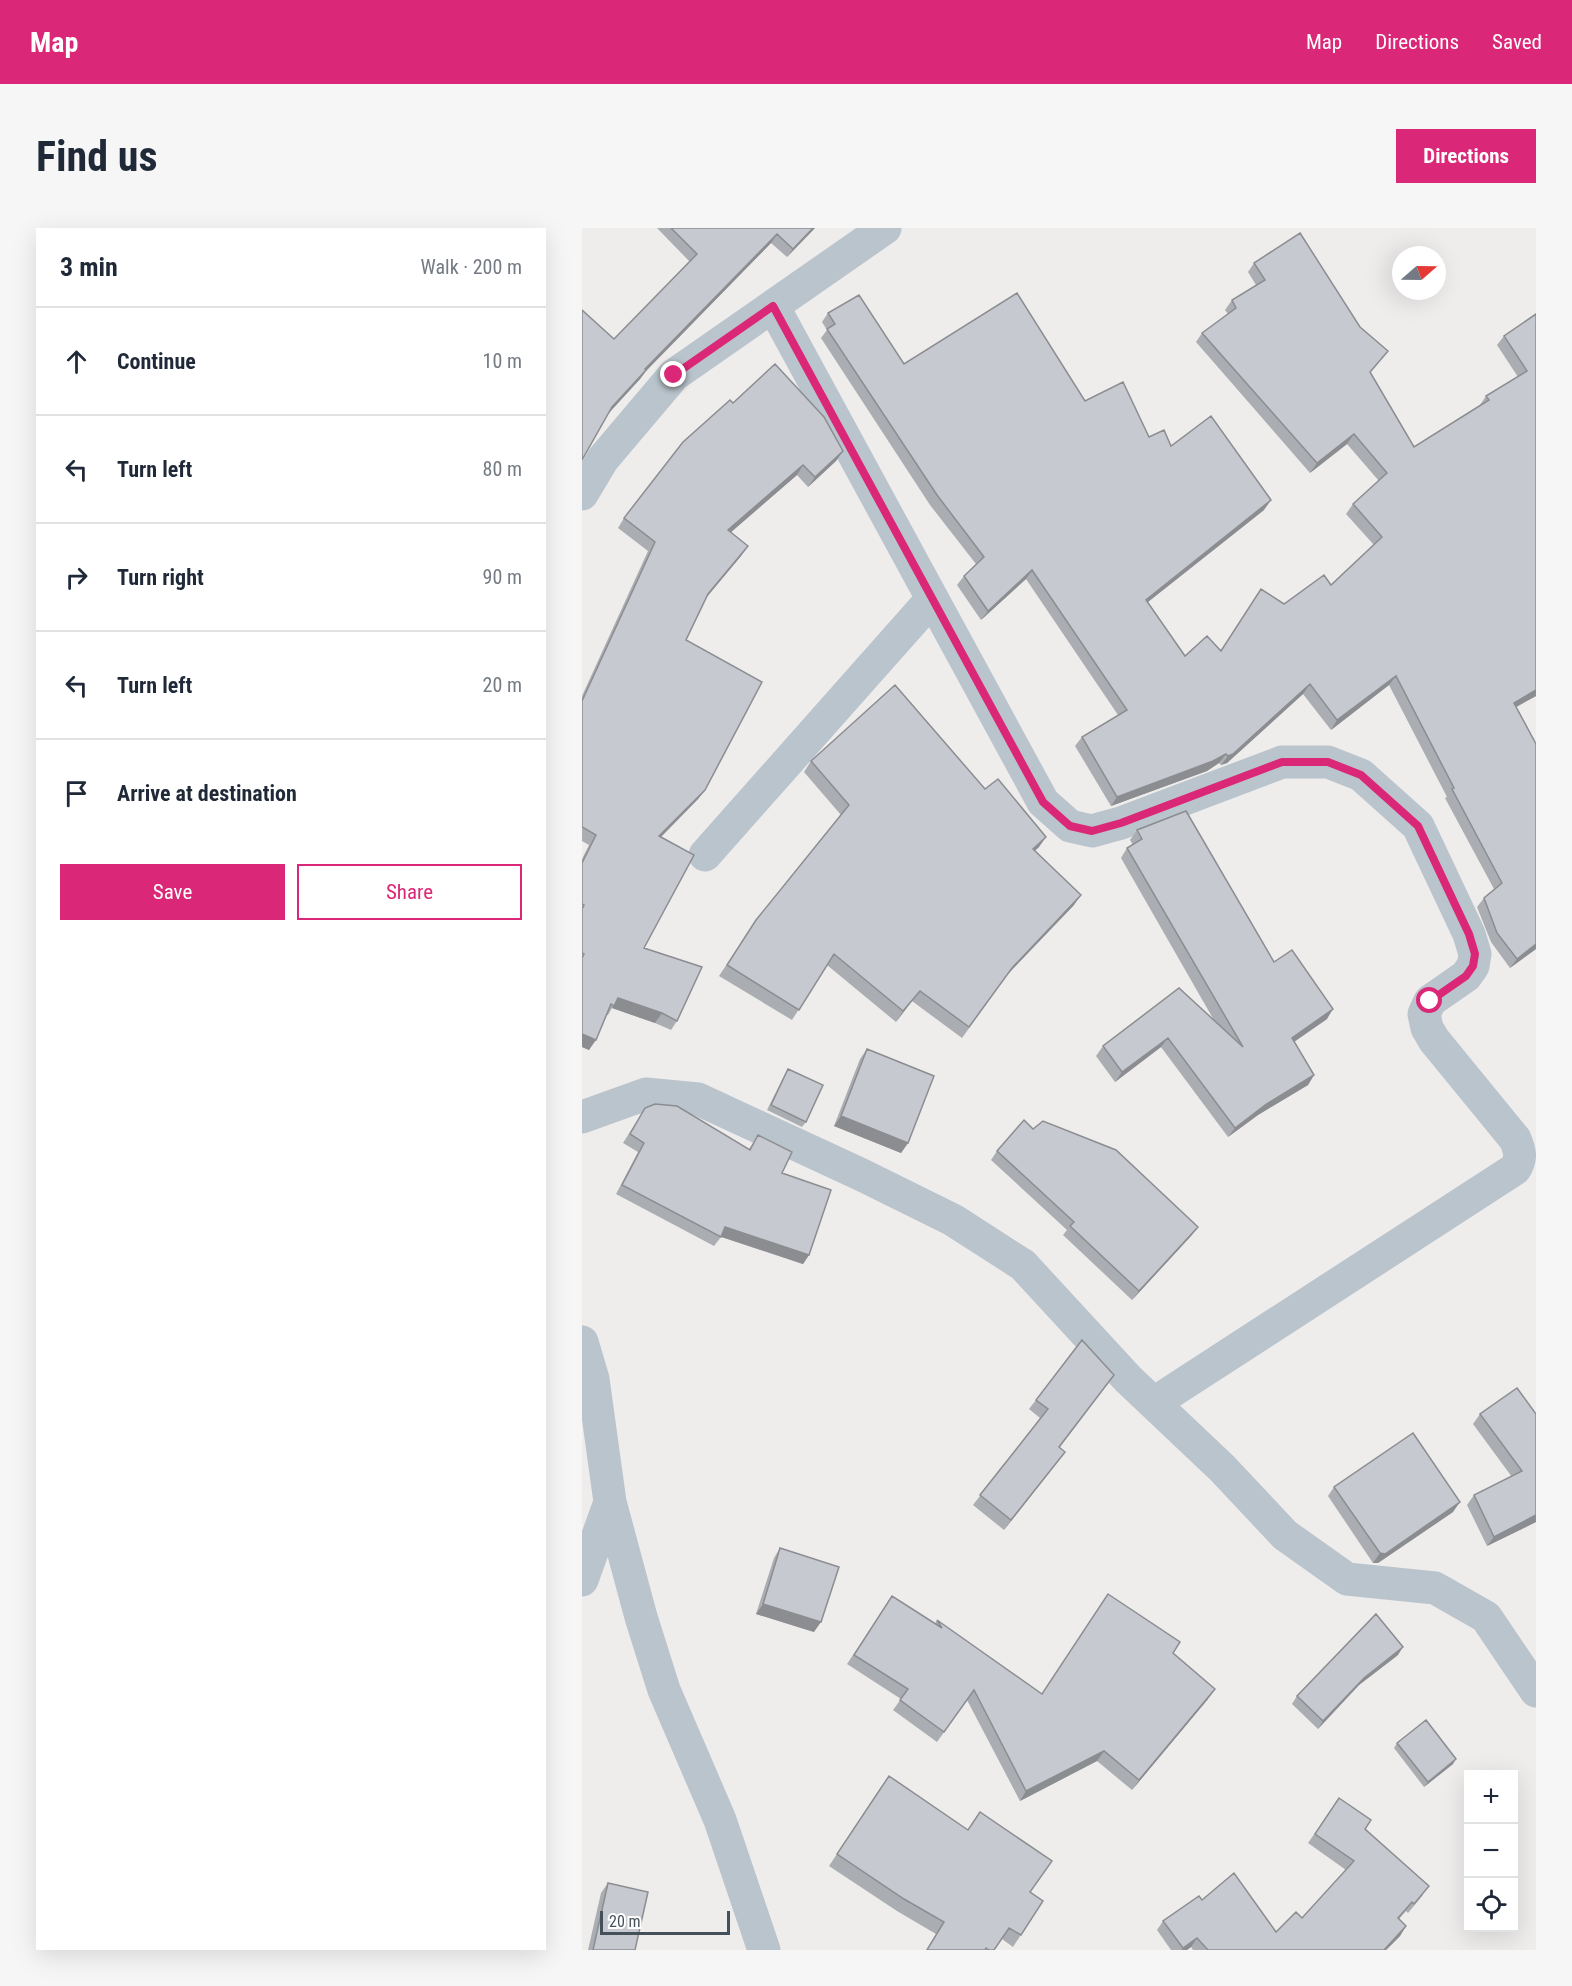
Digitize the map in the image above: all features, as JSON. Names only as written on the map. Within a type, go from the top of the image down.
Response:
[{"type":"street","points":[[582,494],[603,459],[674,375],[885,228]]},
{"type":"street","points":[[773,306],[1043,802],[1070,826],[1092,831],[1121,823],[1282,762],[1328,762],[1361,775],[1418,826],[1469,934],[1475,954],[1473,966],[1466,976],[1430,1001],[1424,1014],[1427,1028],[1434,1040],[1515,1139],[1520,1150],[1520,1160],[1515,1169],[1154,1403]]},
{"type":"street","points":[[705,855],[932,599]]},
{"type":"street","points":[[582,1117],[646,1094],[698,1099],[942,1215],[1023,1265],[1128,1379],[1222,1468],[1286,1535],[1347,1579],[1435,1588],[1486,1617],[1536,1691]]},
{"type":"street","points":[[582,1342],[593,1379],[610,1502],[641,1617],[664,1690],[720,1820],[764,1950]]},
{"type":"street","points":[[582,1580],[610,1502]]},
{"type":"building","points":[[671,228],[813,228],[793,249],[777,234],[645,369],[612,407],[582,460],[582,310],[614,339],[697,254]]},
{"type":"building","points":[[1300,233],[1360,327],[1388,351],[1370,372],[1414,447],[1489,400],[1486,396],[1527,371],[1504,336],[1536,314],[1536,690],[1514,703],[1536,744],[1536,944],[1517,959],[1497,933],[1484,898],[1502,883],[1396,676],[1337,720],[1310,684],[1233,754],[1228,756],[1226,754],[1117,797],[1082,737],[1127,710],[1032,570],[988,611],[964,576],[984,557],[937,495],[827,329],[835,324],[828,313],[859,295],[904,364],[1017,293],[1085,401],[1123,382],[1149,437],[1164,430],[1171,446],[1211,416],[1271,500],[1146,600],[1185,656],[1207,636],[1221,651],[1261,589],[1284,604],[1324,575],[1331,585],[1382,537],[1353,504],[1387,473],[1354,434],[1317,463],[1202,333],[1236,308],[1232,300],[1265,280],[1254,263]]},
{"type":"building","points":[[775,364],[824,417],[843,451],[815,477],[803,465],[728,530],[748,546],[708,594],[686,640],[762,682],[705,790],[659,836],[694,855],[644,948],[702,967],[677,1021],[662,1013],[618,998],[614,1006],[611,1004],[596,1040],[582,1034],[582,958],[584,954],[582,953],[582,909],[584,905],[582,904],[582,863],[596,835],[582,827],[582,701],[655,542],[624,518],[683,442],[730,400],[733,403]]},
{"type":"building","points":[[895,685],[985,789],[998,779],[1046,837],[1033,849],[1081,895],[1012,968],[969,1027],[920,991],[903,1011],[834,954],[799,1010],[727,965],[756,920],[849,805],[811,761]]},
{"type":"building","points":[[1186,811],[1274,962],[1292,950],[1333,1009],[1292,1038],[1314,1075],[1265,1105],[1235,1128],[1168,1038],[1122,1072],[1103,1046],[1179,988],[1243,1047],[1127,848],[1142,839],[1137,830]]},
{"type":"building","points":[[867,1049],[934,1076],[908,1143],[841,1116]]},
{"type":"building","points":[[788,1069],[823,1085],[806,1122],[771,1105]]},
{"type":"building","points":[[655,1104],[677,1106],[750,1150],[758,1135],[792,1152],[782,1173],[831,1190],[809,1255],[725,1227],[721,1237],[622,1185],[644,1143],[630,1134],[645,1108]]},
{"type":"building","points":[[1024,1120],[1033,1129],[1043,1121],[1116,1150],[1198,1227],[1139,1291],[1070,1226],[1074,1222],[997,1151]]},
{"type":"building","points":[[1082,1340],[1114,1375],[1059,1447],[1065,1452],[1011,1520],[980,1495],[1048,1409],[1036,1400]]},
{"type":"building","points":[[1517,1388],[1536,1414],[1536,1515],[1494,1537],[1474,1495],[1522,1471],[1480,1414]]},
{"type":"building","points":[[1413,1433],[1460,1502],[1385,1554],[1380,1553],[1334,1487]]},
{"type":"building","points":[[780,1548],[839,1567],[821,1622],[763,1604]]},
{"type":"building","points":[[1108,1594],[1180,1642],[1173,1653],[1215,1689],[1139,1780],[1104,1751],[1026,1791],[974,1690],[944,1732],[900,1700],[908,1689],[854,1655],[892,1596],[942,1628],[937,1620],[1042,1694]]},
{"type":"building","points":[[1376,1614],[1403,1647],[1364,1678],[1323,1721],[1297,1696]]},
{"type":"building","points":[[1426,1720],[1456,1759],[1428,1782],[1397,1743]]},
{"type":"building","points":[[889,1776],[968,1830],[980,1812],[1052,1861],[1030,1892],[1043,1901],[1021,1935],[1009,1928],[994,1950],[986,1948],[985,1950],[927,1950],[944,1922],[904,1899],[837,1854]]},
{"type":"building","points":[[1339,1798],[1371,1820],[1365,1829],[1429,1886],[1398,1918],[1406,1926],[1384,1950],[1208,1950],[1197,1938],[1183,1948],[1163,1921],[1199,1896],[1202,1900],[1234,1873],[1276,1932],[1296,1912],[1302,1918],[1354,1861],[1315,1834]]},
{"type":"building","points":[[608,1883],[648,1892],[635,1950],[593,1950]]},
{"type":"route","points":[[674,375],[773,306],[1043,802],[1070,826],[1092,831],[1121,823],[1282,762],[1328,762],[1361,775],[1418,826],[1469,934],[1475,954],[1473,966],[1466,976],[1430,1001]]}]
